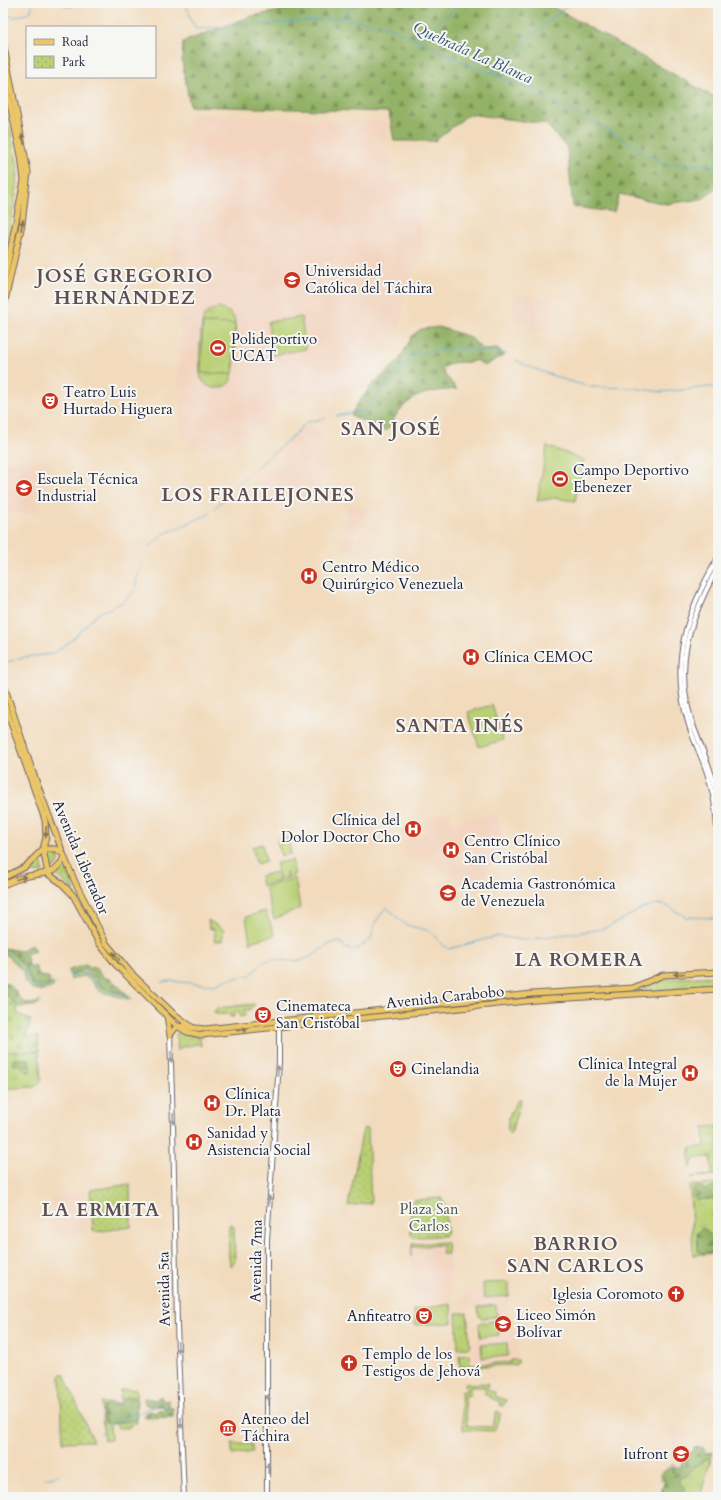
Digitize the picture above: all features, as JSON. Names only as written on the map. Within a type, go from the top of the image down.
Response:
[{"type":"main road","points":[[3,42],[28,172],[22,224],[3,310]]},
{"type":"main road","points":[[3,72],[21,156],[24,180],[3,287]]},
{"type":"main road","name":"Avenida Libertador","points":[[3,682],[31,767],[64,856],[85,902],[111,951],[173,1013],[196,1029]]},
{"type":"main road","name":"Avenida Libertador","points":[[3,700],[46,820],[46,837],[43,849],[48,874],[60,882],[73,895],[99,944],[110,959],[177,1026]]},
{"type":"main road","points":[[3,878],[25,867],[43,849],[56,849],[64,856],[58,868],[48,874],[23,877],[3,884]]},
{"type":"main road","points":[[715,973],[718,969]]},
{"type":"main road","name":"Avenida Carabobo","points":[[177,1026],[196,1029],[532,994],[630,988],[640,986],[663,975],[715,973]]},
{"type":"main road","name":"Avenida Carabobo","points":[[177,1026],[187,1032],[202,1035],[536,1000],[718,988]]},
{"type":"main road","points":[[167,1015],[170,1035]]},
{"type":"main road","points":[[275,1021],[279,1026]]},
{"type":"main road","points":[[170,1035],[177,1026]]},
{"type":"street","points":[[718,558],[689,615],[684,634],[680,670],[681,690],[687,722],[704,765],[712,791],[717,822],[718,848]]},
{"type":"street","points":[[718,567],[704,592],[691,622],[686,649],[685,674],[689,712],[709,763],[718,798]]},
{"type":"street","name":"Avenida 7ma","points":[[267,1497],[268,1240],[279,1062],[279,1026]]},
{"type":"street","name":"Avenida 5ta","points":[[170,1035],[177,1325],[184,1497]]},
{"type":"shaded area","name":"Universidad Católica del Táchira","points":[[188,114],[388,122],[386,149],[389,150],[388,182],[419,184],[423,252],[406,290],[400,327],[374,365],[342,396],[302,395],[290,396],[279,400],[261,425],[215,451],[208,451],[196,447],[185,440],[181,432],[181,407],[177,378],[181,337],[180,313],[178,290],[169,274]]},
{"type":"shaded area","points":[[513,295],[536,296],[537,313],[542,313],[542,332],[527,332],[527,323],[517,323],[511,311]]},
{"type":"shaded area","points":[[538,296],[554,298],[556,332],[543,332],[544,312],[539,311]]},
{"type":"shaded area","points":[[301,426],[321,431],[325,455],[323,474],[314,497],[302,496],[299,499],[293,494],[271,493],[263,485],[262,477],[268,470],[282,469],[284,450],[289,440]]},
{"type":"shaded area","name":"Escuela Técnica Industrial","points":[[49,460],[45,476],[46,493],[40,506],[41,513],[3,514],[3,462]]},
{"type":"shaded area","points":[[346,504],[373,508],[362,518],[355,529],[352,550],[342,549]]},
{"type":"shaded area","name":"Centro Clínico San Cristóbal","points":[[451,812],[453,822],[495,814],[504,838],[485,874],[467,892],[453,874],[408,855],[403,848],[406,839],[427,833],[425,817]]},
{"type":"shaded area","points":[[86,1192],[87,1234],[53,1238],[52,1197]]},
{"type":"shaded area","points":[[446,1241],[449,1244],[451,1302],[416,1303],[414,1298],[411,1245],[412,1243]]},
{"type":"shaded area","name":"Liceo Simón Bolívar","points":[[480,1286],[484,1290],[484,1298],[507,1296],[508,1303],[506,1304],[508,1333],[510,1333],[512,1328],[515,1329],[517,1335],[518,1360],[479,1365],[479,1361],[474,1361],[471,1348],[473,1347],[473,1342],[478,1342],[478,1338],[499,1336],[497,1305],[472,1307],[471,1305],[466,1305],[462,1301],[465,1297],[464,1290],[477,1290]]},
{"type":"shaded area","points":[[718,1384],[718,1395],[700,1397],[699,1386]]},
{"type":"shaded area","name":"Iufront","points":[[688,1430],[689,1456],[687,1456],[687,1466],[673,1473],[672,1431]]},
{"type":"green space","points":[[308,3],[546,3],[718,99],[718,188],[702,199],[666,204],[619,194],[614,212],[573,207],[567,148],[546,124],[469,114],[435,141],[394,141],[389,112],[190,106],[182,61],[183,42],[252,16],[297,8]]},
{"type":"green space","points":[[3,115],[10,128],[18,168],[17,188],[3,265]]},
{"type":"green space","name":"Polideportivo UCAT","points":[[219,308],[229,312],[235,320],[235,363],[229,383],[222,388],[214,388],[206,385],[201,378],[201,328],[204,317],[207,313]]},
{"type":"green space","points":[[301,317],[306,349],[273,355],[268,322]]},
{"type":"green space","name":"Polideportivo UCAT","points":[[203,323],[235,324],[233,374],[201,373]]},
{"type":"green space","points":[[439,327],[470,337],[483,350],[497,349],[503,353],[503,356],[484,366],[477,360],[472,362],[456,362],[447,365],[442,369],[457,389],[431,392],[410,401],[397,414],[387,430],[382,430],[351,415],[357,404],[371,386],[398,362],[413,335],[421,329]]},
{"type":"green space","name":"Campo Deportivo Ebenezer","points":[[547,446],[584,460],[575,501],[555,498],[537,501]]},
{"type":"green space","points":[[492,705],[503,740],[479,747],[468,712]]},
{"type":"green space","points":[[288,838],[291,854],[281,856],[277,840]]},
{"type":"green space","points":[[262,844],[266,861],[257,864],[252,847]]},
{"type":"green space","points":[[49,851],[56,851],[60,856],[58,865],[52,869],[49,867],[46,855]]},
{"type":"green space","points":[[41,857],[43,872],[26,873],[13,877],[29,867]]},
{"type":"green space","points":[[292,860],[295,875],[280,880],[276,863]]},
{"type":"green space","points":[[65,865],[75,891],[56,874]]},
{"type":"green space","points":[[276,872],[279,881],[262,886],[260,876]]},
{"type":"green space","points":[[295,878],[300,908],[274,919],[265,887]]},
{"type":"green space","points":[[265,911],[275,935],[250,942],[246,917]]},
{"type":"green space","points":[[208,920],[224,930],[222,941],[214,941],[215,930],[209,928]]},
{"type":"green space","points":[[29,946],[33,946],[36,951],[26,954],[30,968],[35,966],[40,977],[44,976],[50,979],[49,985],[37,987],[34,985],[25,967],[6,949],[3,949],[3,948],[20,951]]},
{"type":"green space","points":[[3,949],[10,951],[26,968],[29,979],[33,985],[41,987],[53,983],[53,987],[42,991],[31,988],[25,981],[23,971],[8,955],[3,953]]},
{"type":"green space","points":[[85,965],[97,969],[103,977],[112,980],[127,994],[102,987],[92,974],[83,970],[70,975],[68,973],[69,970]]},
{"type":"green space","points":[[80,972],[90,975],[101,987],[129,996],[131,1000],[99,991],[89,979],[84,976],[71,980],[70,976]]},
{"type":"green space","points":[[718,976],[718,984],[632,993],[632,990],[647,988],[663,979]]},
{"type":"green space","points":[[3,982],[13,988],[22,1001],[26,1003],[41,1001],[35,1006],[18,1007],[3,992]]},
{"type":"green space","points":[[3,992],[16,1005],[18,1014],[31,1020],[26,1036],[38,1037],[39,1051],[3,1052]]},
{"type":"green space","points":[[255,1004],[249,1010],[244,1010],[245,1016],[240,1017],[239,1012],[234,1013],[234,1017],[230,1017],[230,1014],[215,1014],[214,1011],[217,1010],[217,1008]]},
{"type":"green space","points":[[179,1031],[200,1038],[201,1046],[198,1044],[181,1047],[178,1051],[176,1034]]},
{"type":"green space","points":[[39,1051],[41,1081],[35,1087],[3,1089],[3,1052]]},
{"type":"green space","points":[[14,1059],[29,1059],[31,1071],[27,1072],[20,1064],[14,1065],[12,1062]]},
{"type":"green space","points":[[519,1099],[521,1099],[511,1133],[509,1133],[507,1124],[508,1119],[511,1111]]},
{"type":"green space","points":[[718,1126],[718,1175],[691,1177],[712,1175],[711,1157],[695,1158],[690,1167],[690,1148],[705,1146],[704,1127]]},
{"type":"green space","points":[[363,1129],[368,1129],[371,1203],[348,1206]]},
{"type":"green space","points":[[130,1184],[131,1227],[96,1232],[93,1230],[90,1190]]},
{"type":"green space","points":[[718,1184],[718,1253],[693,1255],[690,1185]]},
{"type":"green space","points":[[698,1186],[706,1190],[718,1186],[718,1196],[713,1199],[696,1200],[694,1198],[694,1188]]},
{"type":"green space","name":"Plaza San Carlos","points":[[442,1198],[445,1205],[447,1232],[444,1236],[414,1237],[411,1235],[411,1204],[414,1200]]},
{"type":"green space","points":[[232,1224],[234,1227],[235,1261],[231,1266],[229,1258],[229,1225]]},
{"type":"green space","points":[[701,1229],[705,1229],[717,1243],[718,1251],[703,1253],[698,1251],[697,1233]]},
{"type":"green space","points":[[446,1242],[448,1254],[442,1254],[442,1245],[412,1247],[411,1257],[412,1244]]},
{"type":"green space","points":[[509,1282],[509,1296],[484,1298],[483,1283]]},
{"type":"green space","points":[[451,1304],[452,1323],[415,1325],[414,1310]]},
{"type":"green space","points":[[496,1305],[497,1317],[481,1318],[479,1316],[478,1307]]},
{"type":"green space","points":[[456,1313],[467,1313],[470,1346],[468,1348],[458,1349]]},
{"type":"green space","points":[[498,1321],[499,1335],[480,1337],[479,1324],[481,1322]]},
{"type":"green space","points":[[507,1343],[508,1356],[482,1358],[481,1345]]},
{"type":"green space","points":[[469,1354],[470,1365],[511,1362],[511,1360],[518,1360],[518,1363],[515,1365],[460,1367],[459,1355]]},
{"type":"green space","points":[[64,1374],[93,1441],[63,1442],[60,1376]]},
{"type":"green space","points":[[488,1383],[488,1390],[495,1392],[494,1396],[506,1400],[503,1406],[500,1405],[501,1402],[489,1398],[490,1395],[485,1394],[485,1387],[470,1387],[470,1395],[465,1396],[467,1426],[492,1427],[497,1411],[501,1413],[494,1431],[463,1430],[461,1392],[466,1391],[465,1384]]},
{"type":"green space","points":[[136,1389],[137,1423],[130,1424],[130,1428],[118,1428],[117,1424],[110,1424],[111,1440],[104,1441],[101,1403],[121,1403],[120,1390]]},
{"type":"green space","points":[[133,1397],[137,1400],[136,1420],[106,1424],[103,1417],[103,1407],[107,1405],[120,1405],[124,1398]]},
{"type":"green space","points":[[158,1397],[162,1397],[162,1401],[169,1400],[169,1408],[173,1408],[173,1417],[145,1418],[145,1413],[149,1411],[157,1413],[159,1410],[166,1409],[161,1405],[154,1407],[145,1404],[144,1398],[158,1400]]},
{"type":"green space","points":[[232,1444],[252,1444],[252,1452],[232,1455]]},
{"type":"green space","points":[[697,1446],[704,1448],[705,1453],[713,1452],[700,1497],[654,1497],[652,1494],[661,1493],[665,1480],[661,1480],[660,1474],[673,1464],[673,1473],[687,1466],[687,1456],[689,1455],[689,1452],[694,1451],[694,1447]]},
{"type":"green space","points":[[694,1447],[704,1448],[705,1454],[713,1453],[710,1466],[709,1458],[707,1458],[679,1479],[679,1483],[686,1488],[685,1491],[679,1492],[673,1497],[656,1497],[658,1494],[662,1493],[665,1479],[662,1477],[663,1474],[671,1468],[673,1473],[673,1467],[681,1467],[682,1461],[687,1459],[689,1452],[694,1451]]},
{"type":"waterway","name":"Quebrada La Blanca","points":[[3,13],[14,17],[30,13],[33,3]]},
{"type":"waterway","name":"Quebrada La Blanca","points":[[60,3],[67,7],[73,6],[75,3]]},
{"type":"waterway","name":"Quebrada La Blanca","points":[[184,3],[189,11]]},
{"type":"waterway","points":[[341,17],[357,3]]},
{"type":"waterway","points":[[418,40],[444,19],[459,3]]},
{"type":"waterway","points":[[490,73],[497,70],[530,37],[570,3]]},
{"type":"waterway","name":"Quebrada La Blanca","points":[[189,13],[196,29],[346,18],[382,25],[395,29],[454,58],[536,92],[608,130],[663,164],[707,164],[718,166]]},
{"type":"waterway","points":[[336,416],[368,410],[371,403],[414,353],[459,348],[506,354]]},
{"type":"waterway","points":[[516,360],[527,366],[565,380],[591,387],[633,388],[662,392],[718,386]]},
{"type":"waterway","points":[[149,547],[162,535],[209,514],[249,474],[307,422],[325,418]]},
{"type":"waterway","points":[[3,663],[26,657],[52,654],[72,640],[97,614],[123,602],[135,591],[137,577],[142,562]]},
{"type":"waterway","points":[[161,982],[169,981],[214,985],[229,979],[251,975],[264,961],[303,960],[312,956],[324,947],[336,942],[341,942],[345,948],[356,950],[371,939],[375,923],[386,907],[406,925],[430,931],[443,945],[449,949],[498,936],[522,940],[597,930],[608,927],[643,908],[657,904],[667,906],[686,917],[718,918]]},
{"type":"waterway","points":[[3,951],[10,953],[14,960],[25,970],[27,980],[32,986],[41,989],[55,984]]},
{"type":"waterway","points":[[70,977],[84,974],[90,977],[100,989],[131,998]]},
{"type":"waterway","points":[[101,1434],[115,1420],[134,1415],[155,1406],[168,1407]]},
{"type":"waterway","points":[[45,1478],[58,1475]]},
{"type":"waterway","points":[[6,1497],[15,1491]]},
{"type":"place","name":"Universidad Católica del Táchira","points":[[292,280]]},
{"type":"place","name":"Polideportivo UCAT","points":[[218,348]]},
{"type":"place","name":"Teatro Luis Hurtado Higuera","points":[[50,401]]},
{"type":"place","name":"Campo Deportivo Ebenezer","points":[[560,479]]},
{"type":"place","name":"Escuela Técnica Industrial","points":[[24,488]]},
{"type":"place","name":"Centro Médico Quirúrgico Venezuela","points":[[309,576]]},
{"type":"place","name":"Clínica CEMOC","points":[[471,657]]},
{"type":"place","name":"Clínica del Dolor Doctor Cho","points":[[413,829]]},
{"type":"place","name":"Centro Clínico San Cristóbal","points":[[451,850]]},
{"type":"place","name":"Academia Gastronómica de Venezuela","points":[[448,893]]},
{"type":"place","name":"Cinemateca San Cristóbal","points":[[263,1015]]},
{"type":"place","name":"Cinelandia","points":[[398,1069]]},
{"type":"place","name":"Clínica Integral de la Mujer","points":[[690,1073]]},
{"type":"place","name":"Clínica Dr. Plata","points":[[212,1103]]},
{"type":"place","name":"Sanidad y Asistencia Social","points":[[194,1142]]},
{"type":"place","name":"Iglesia Coromoto","points":[[676,1294]]},
{"type":"place","name":"Anfiteatro","points":[[424,1316]]},
{"type":"place","name":"Liceo Simón Bolívar","points":[[503,1324]]},
{"type":"place","name":"Templo de los Testigos de Jehová","points":[[349,1363]]},
{"type":"place","name":"Ateneo del Táchira","points":[[228,1428]]},
{"type":"place","name":"Iufront","points":[[681,1454]]},
{"type":"district","name":"JOSÉ GREGORIO HERNÁNDEZ","points":[[125,286]]},
{"type":"district","name":"SAN JOSÉ","points":[[391,428]]},
{"type":"district","name":"LOS FRAILEJONES","points":[[258,494]]},
{"type":"district","name":"SANTA INÉS","points":[[460,725]]},
{"type":"district","name":"LA ROMERA","points":[[579,959]]},
{"type":"district","name":"LA ERMITA","points":[[101,1209]]},
{"type":"district","name":"BARRIO SAN CARLOS","points":[[576,1254]]}]
